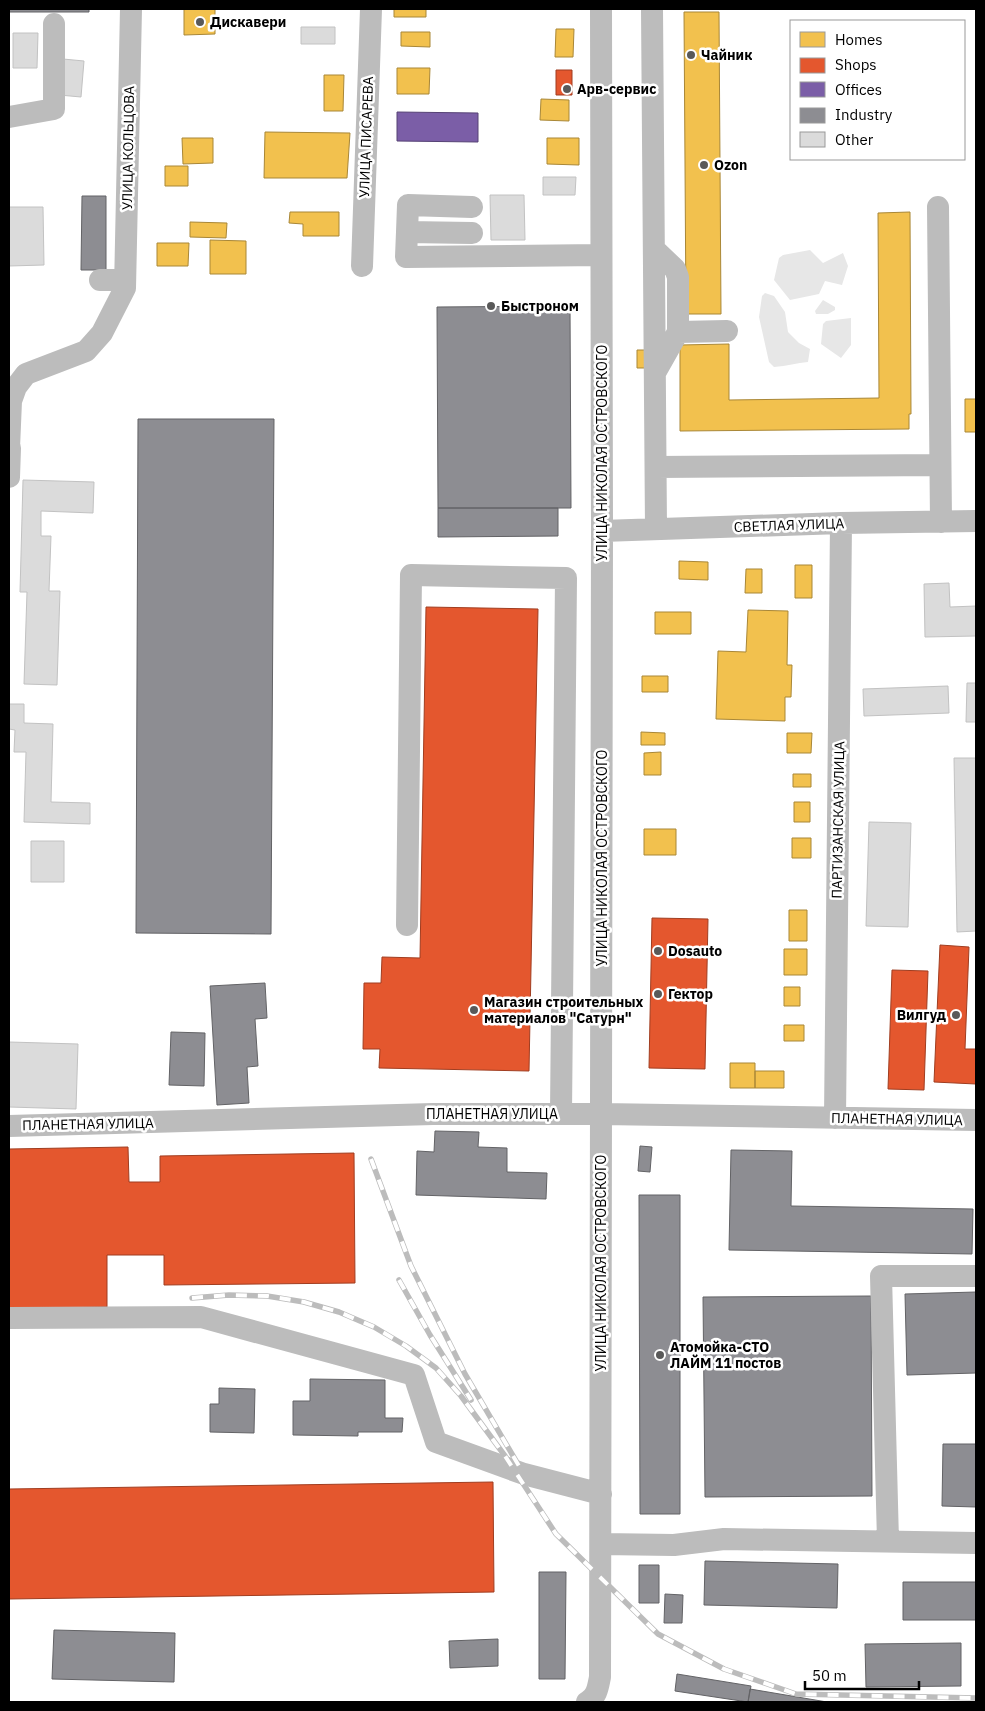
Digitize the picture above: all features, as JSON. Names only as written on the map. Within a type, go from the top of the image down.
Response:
[{"type":"street","name":"УЛИЦА КОЛЬЦОВА","points":[[125,284],[131,9]]},
{"type":"street","name":"УЛИЦА ПИСАРЕВА","points":[[362,266],[371,9]]},
{"type":"street","name":"УЛИЦА НИКОЛАЯ ОСТРОВСКОГО","points":[[592,1702],[597,1692],[600,1677],[601,1544],[601,9]]},
{"type":"street","points":[[652,9],[656,529]]},
{"type":"street","points":[[9,117],[54,109],[54,24]]},
{"type":"street","points":[[472,207],[408,205],[406,257],[601,255]]},
{"type":"street","points":[[938,207],[941,522]]},
{"type":"street","points":[[407,232],[472,233]]},
{"type":"street","points":[[654,249],[676,272],[678,332],[655,372]]},
{"type":"street","points":[[9,477],[11,401],[16,387],[26,374],[86,350],[102,333],[125,284],[100,280]]},
{"type":"street","points":[[678,332],[727,331]]},
{"type":"street","points":[[656,467],[940,465]]},
{"type":"street","name":"СВЕТЛАЯ УЛИЦА","points":[[602,531],[841,523],[976,521]]},
{"type":"street","name":"ПАРТИЗАНСКАЯ УЛИЦА","points":[[835,1118],[841,523]]},
{"type":"street","points":[[407,925],[411,575],[566,578],[562,1114]]},
{"type":"street","name":"ПЛАНЕТНАЯ УЛИЦА","points":[[9,1126],[433,1114],[602,1114],[976,1120]]},
{"type":"street","points":[[888,1541],[882,1276],[976,1276]]},
{"type":"street","points":[[9,1318],[201,1317],[414,1375],[436,1442],[524,1474],[601,1494]]},
{"type":"street","points":[[601,1544],[674,1545],[724,1539],[976,1543]]},
{"type":"shaded area","points":[[810,250],[823,263],[843,253],[848,266],[842,285],[825,281],[819,294],[790,300],[774,280],[779,258],[783,255]]},
{"type":"shaded area","points":[[765,293],[774,296],[785,312],[788,332],[799,343],[810,349],[808,362],[774,367],[769,362],[759,317],[762,296]]},
{"type":"shaded area","points":[[823,300],[835,307],[835,310],[828,314],[816,314],[815,311]]},
{"type":"shaded area","points":[[851,318],[851,345],[841,358],[821,344],[823,324],[826,321]]},
{"type":"building: Homes","name":"Дискавери","points":[[184,9],[215,9],[215,34],[184,35]]},
{"type":"building: Homes","points":[[394,9],[426,9],[426,17],[394,17]]},
{"type":"building: Homes","points":[[684,12],[719,12],[721,314],[686,314]]},
{"type":"building: Homes","points":[[556,29],[574,29],[573,57],[555,57]]},
{"type":"building: Homes","points":[[401,32],[430,32],[430,47],[401,46]]},
{"type":"building: Homes","points":[[397,68],[430,68],[429,94],[397,94]]},
{"type":"building: Homes","points":[[324,75],[344,75],[343,111],[324,111]]},
{"type":"building: Homes","points":[[541,99],[569,100],[569,121],[540,120]]},
{"type":"building: Homes","points":[[265,132],[350,133],[347,178],[264,178]]},
{"type":"building: Homes","points":[[182,138],[213,138],[213,163],[183,164]]},
{"type":"building: Homes","points":[[547,138],[579,138],[579,165],[547,164]]},
{"type":"building: Homes","points":[[165,166],[188,166],[188,186],[165,186]]},
{"type":"building: Homes","points":[[290,212],[339,212],[339,236],[303,236],[303,224],[289,223]]},
{"type":"building: Homes","points":[[910,212],[911,414],[909,414],[909,429],[680,431],[680,345],[729,344],[729,400],[879,398],[878,213]]},
{"type":"building: Homes","points":[[190,222],[227,223],[226,238],[190,237]]},
{"type":"building: Homes","points":[[210,240],[246,241],[246,274],[210,274]]},
{"type":"building: Homes","points":[[157,243],[189,243],[188,266],[157,266]]},
{"type":"building: Homes","points":[[637,350],[647,350],[648,368],[637,368]]},
{"type":"building: Homes","points":[[965,399],[976,399],[976,432],[965,432]]},
{"type":"building: Homes","points":[[679,561],[708,562],[708,580],[679,579]]},
{"type":"building: Homes","points":[[795,565],[812,565],[812,598],[795,598]]},
{"type":"building: Homes","points":[[746,569],[762,569],[762,593],[745,593]]},
{"type":"building: Homes","points":[[748,610],[788,611],[787,665],[792,665],[791,697],[785,697],[785,721],[716,719],[718,651],[746,652]]},
{"type":"building: Homes","points":[[655,612],[691,612],[691,634],[655,634]]},
{"type":"building: Homes","points":[[642,676],[668,676],[668,692],[642,692]]},
{"type":"building: Homes","points":[[641,732],[665,733],[665,745],[641,745]]},
{"type":"building: Homes","points":[[787,733],[812,733],[811,753],[787,753]]},
{"type":"building: Homes","points":[[661,752],[661,775],[644,775],[644,753]]},
{"type":"building: Homes","points":[[793,774],[811,774],[811,787],[793,787]]},
{"type":"building: Homes","points":[[794,802],[810,802],[810,822],[794,822]]},
{"type":"building: Homes","points":[[644,829],[676,829],[676,855],[644,855]]},
{"type":"building: Homes","points":[[792,838],[811,838],[811,858],[792,858]]},
{"type":"building: Homes","points":[[789,910],[807,910],[807,941],[789,941]]},
{"type":"building: Homes","points":[[784,949],[807,949],[807,975],[784,975]]},
{"type":"building: Homes","points":[[784,987],[800,987],[800,1006],[784,1006]]},
{"type":"building: Homes","points":[[784,1025],[804,1025],[804,1041],[784,1041]]},
{"type":"building: Homes","points":[[730,1063],[755,1063],[755,1088],[730,1088]]},
{"type":"building: Homes","points":[[755,1071],[784,1071],[784,1088],[755,1088]]},
{"type":"building: Shops","points":[[556,70],[572,70],[572,95],[556,95]]},
{"type":"building: Shops","points":[[426,607],[538,609],[529,1071],[379,1068],[380,1049],[363,1049],[364,983],[381,983],[382,957],[420,958]]},
{"type":"building: Shops","points":[[652,918],[708,919],[705,1069],[649,1068]]},
{"type":"building: Shops","points":[[940,945],[969,947],[965,1049],[976,1049],[976,1084],[934,1082]]},
{"type":"building: Shops","points":[[892,970],[928,971],[924,1090],[888,1089]]},
{"type":"building: Shops","points":[[128,1147],[129,1182],[160,1182],[160,1156],[354,1153],[355,1283],[164,1285],[164,1255],[107,1255],[107,1307],[9,1309],[9,1149]]},
{"type":"building: Shops","points":[[493,1482],[494,1592],[9,1599],[9,1489]]},
{"type":"building: Offices","points":[[397,112],[478,113],[478,142],[397,141]]},
{"type":"building: Industry","points":[[9,9],[89,9],[89,12],[9,12]]},
{"type":"building: Industry","points":[[82,196],[106,196],[106,270],[81,270]]},
{"type":"building: Industry","points":[[570,306],[571,508],[438,508],[437,307]]},
{"type":"building: Industry","points":[[138,419],[274,419],[271,934],[136,933]]},
{"type":"building: Industry","points":[[438,508],[558,508],[558,536],[438,537]]},
{"type":"building: Industry","points":[[265,983],[267,1018],[255,1019],[258,1066],[247,1067],[249,1103],[217,1105],[210,986]]},
{"type":"building: Industry","points":[[171,1032],[205,1033],[204,1086],[169,1085]]},
{"type":"building: Industry","points":[[435,1131],[479,1132],[478,1147],[507,1148],[507,1172],[547,1173],[546,1199],[416,1195],[417,1151],[434,1152]]},
{"type":"building: Industry","points":[[640,1146],[652,1147],[650,1172],[638,1171]]},
{"type":"building: Industry","points":[[731,1150],[792,1151],[791,1206],[973,1209],[972,1254],[729,1250]]},
{"type":"building: Industry","name":"Атомойка-СТО ЛАЙМ 11 постов","points":[[639,1195],[680,1195],[680,1514],[640,1514]]},
{"type":"building: Industry","points":[[976,1292],[976,1373],[907,1375],[905,1294]]},
{"type":"building: Industry","points":[[871,1296],[872,1496],[705,1497],[703,1297]]},
{"type":"building: Industry","points":[[310,1379],[385,1380],[385,1418],[403,1418],[402,1432],[358,1432],[358,1436],[293,1435],[293,1401],[310,1401]]},
{"type":"building: Industry","points":[[219,1388],[255,1389],[254,1433],[210,1432],[210,1404],[219,1404]]},
{"type":"building: Industry","points":[[943,1444],[976,1444],[976,1507],[942,1506]]},
{"type":"building: Industry","points":[[705,1561],[838,1564],[837,1608],[704,1605]]},
{"type":"building: Industry","points":[[639,1565],[659,1565],[659,1603],[639,1603]]},
{"type":"building: Industry","points":[[539,1572],[566,1572],[565,1679],[539,1679]]},
{"type":"building: Industry","points":[[903,1582],[976,1582],[976,1620],[903,1620]]},
{"type":"building: Industry","points":[[665,1594],[683,1595],[682,1623],[664,1623]]},
{"type":"building: Industry","points":[[54,1630],[175,1633],[174,1682],[52,1679]]},
{"type":"building: Industry","points":[[498,1639],[498,1666],[450,1668],[449,1641]]},
{"type":"building: Industry","points":[[961,1643],[961,1686],[866,1687],[865,1644]]},
{"type":"building: Industry","points":[[677,1674],[751,1686],[748,1702],[675,1691]]},
{"type":"building: Industry","points":[[750,1689],[827,1702],[748,1702]]},
{"type":"building: Other","points":[[301,27],[335,27],[335,44],[301,44]]},
{"type":"building: Other","points":[[13,33],[38,33],[37,68],[13,68]]},
{"type":"building: Other","points":[[63,59],[84,61],[81,97],[59,95]]},
{"type":"building: Other","points":[[543,177],[576,177],[575,195],[543,195]]},
{"type":"building: Other","points":[[490,195],[524,195],[525,240],[491,240]]},
{"type":"building: Other","points":[[9,207],[43,207],[44,265],[9,266]]},
{"type":"building: Other","points":[[23,480],[94,482],[93,513],[41,511],[41,536],[51,536],[49,591],[60,591],[57,685],[24,684],[27,592],[20,592]]},
{"type":"building: Other","points":[[949,583],[950,607],[976,606],[976,636],[925,637],[924,584]]},
{"type":"building: Other","points":[[967,683],[976,683],[976,722],[966,722]]},
{"type":"building: Other","points":[[948,686],[949,713],[864,716],[863,689]]},
{"type":"building: Other","points":[[9,704],[24,704],[24,723],[53,724],[51,802],[90,803],[90,824],[24,822],[26,752],[14,752],[15,730],[9,729]]},
{"type":"building: Other","points":[[954,758],[976,758],[976,931],[957,932]]},
{"type":"building: Other","points":[[869,822],[911,823],[908,927],[866,926]]},
{"type":"building: Other","points":[[31,841],[64,841],[64,882],[31,882]]},
{"type":"building: Other","points":[[9,1042],[78,1044],[76,1109],[9,1107]]},
{"type":"railway","points":[[371,1159],[411,1266],[465,1374],[519,1466]]},
{"type":"railway","points":[[399,1280],[430,1335],[471,1400]]},
{"type":"railway","points":[[192,1298],[229,1295],[267,1296],[304,1302],[339,1312],[374,1327],[406,1346],[436,1368],[461,1396],[505,1456],[556,1534],[658,1634],[724,1669],[796,1694],[976,1698]]},
{"type":"place","name":"Дискавери","points":[[200,22]]},
{"type":"place","name":"Чайник","points":[[691,55]]},
{"type":"place","name":"Арв-сервис","points":[[567,89]]},
{"type":"place","name":"Ozon","points":[[704,165]]},
{"type":"place","name":"Быстроном","points":[[491,306]]},
{"type":"place","name":"Dosauto","points":[[658,951]]},
{"type":"place","name":"Гектор","points":[[658,994]]},
{"type":"place","name":"Магазин строительных материалов \"Сатурн\"","points":[[474,1010]]},
{"type":"place","name":"Вилгуд","points":[[956,1015]]},
{"type":"place","name":"Атомойка-СТО ЛАЙМ 11 постов","points":[[660,1355]]}]
